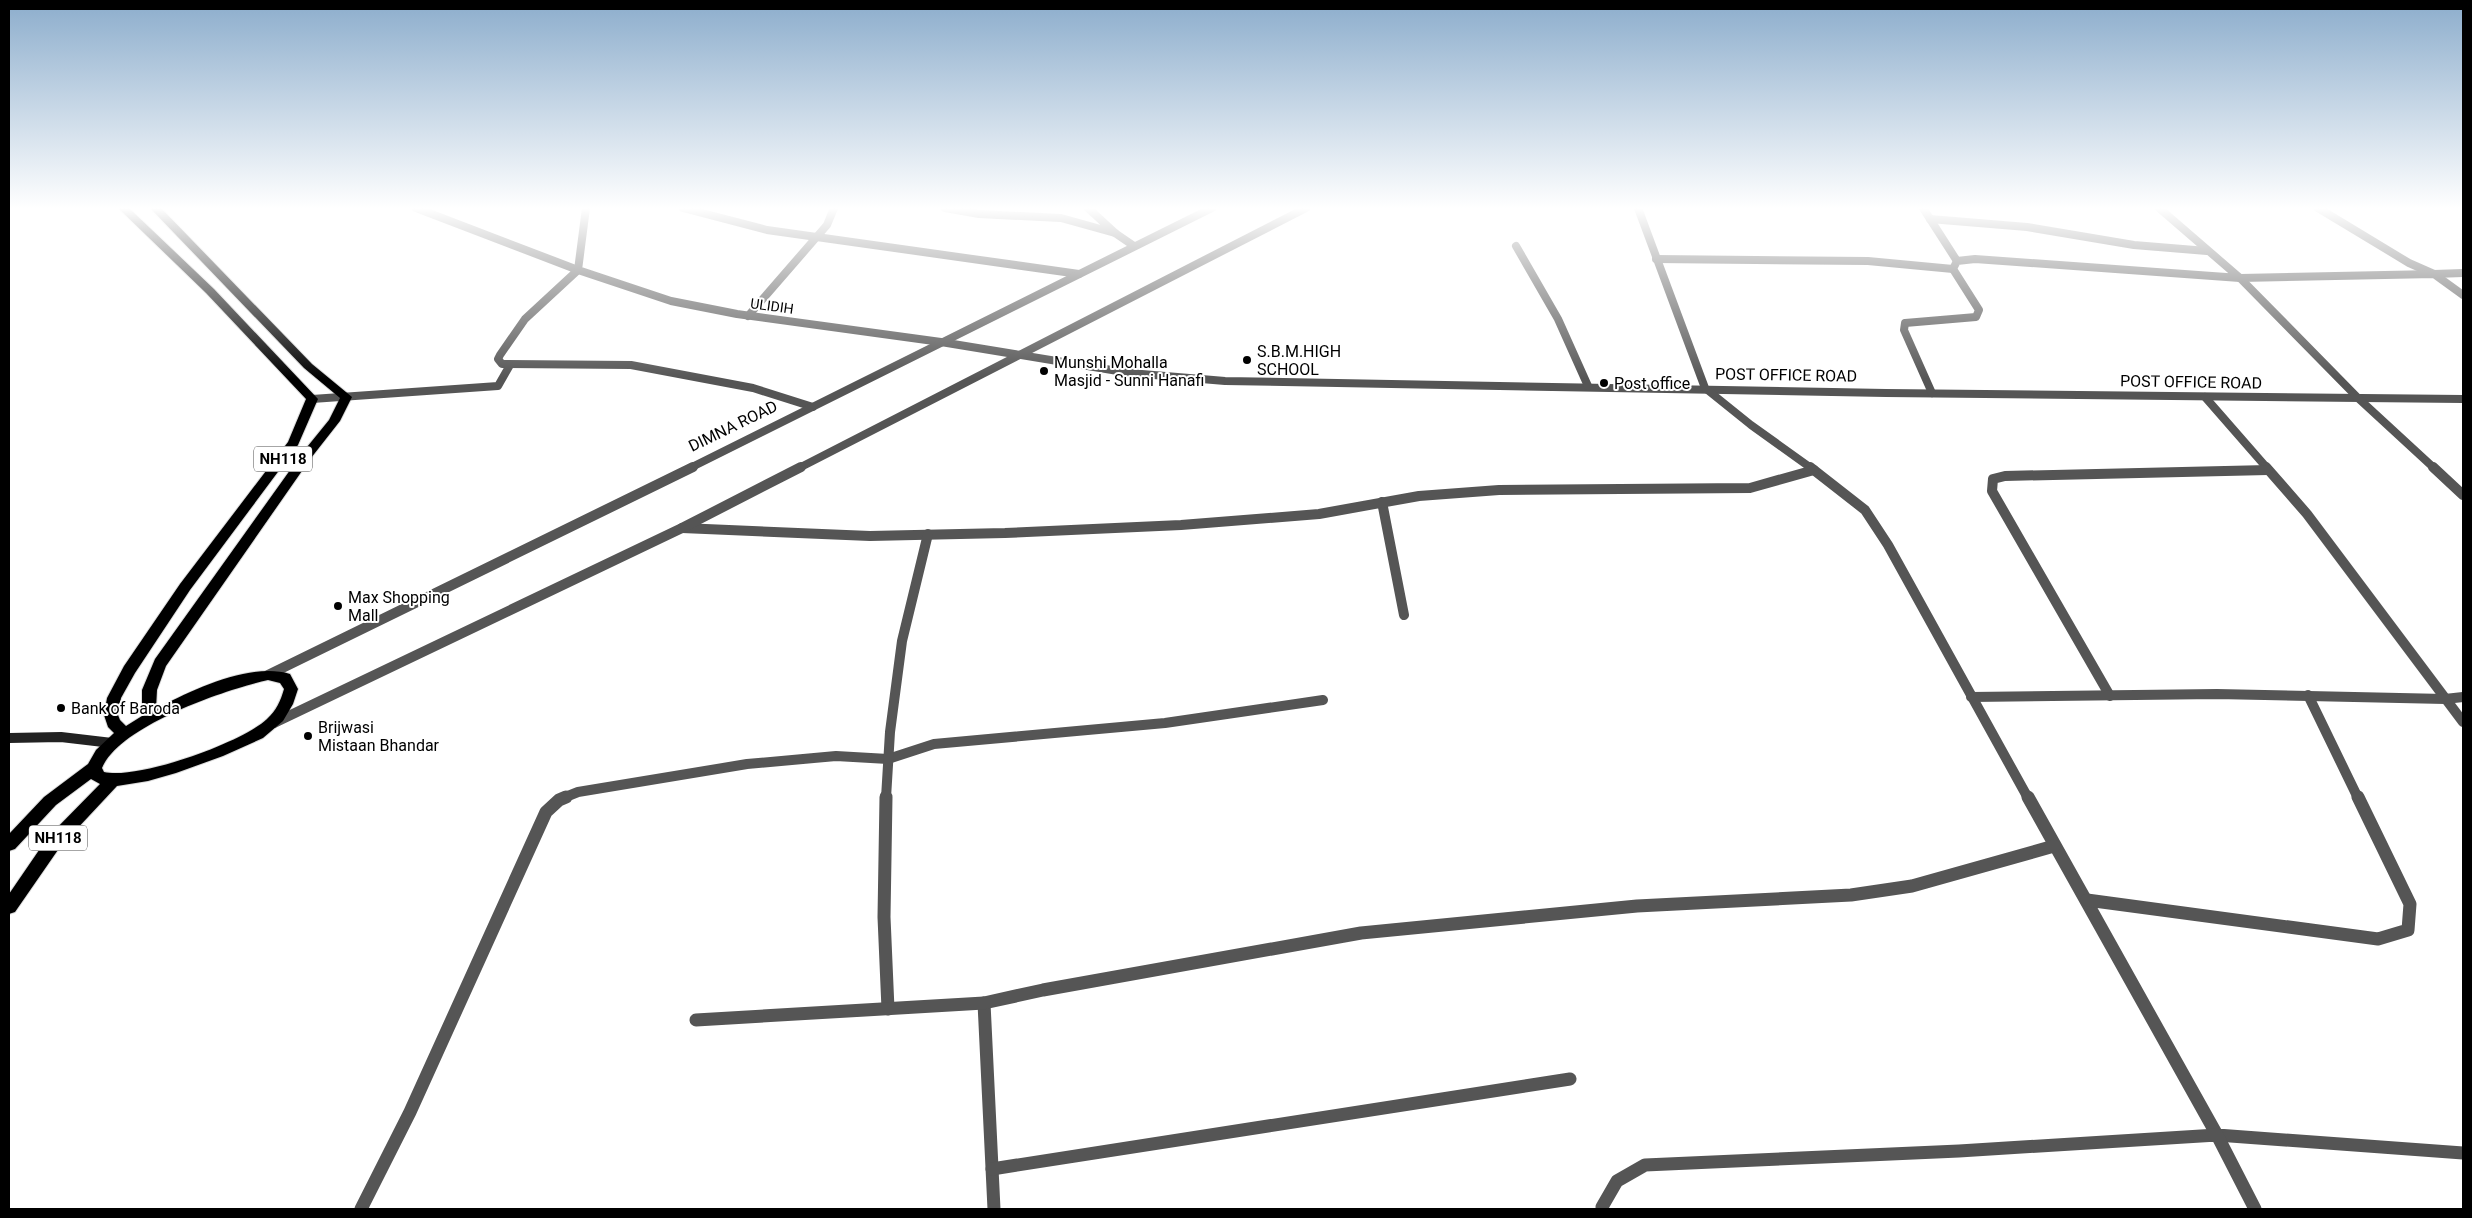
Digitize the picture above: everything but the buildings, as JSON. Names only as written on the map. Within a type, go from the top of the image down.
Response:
[{"type":"highway","points":[[183,265],[210,291],[312,399]]},
{"type":"highway","points":[[210,265],[308,366],[346,397]]},
{"type":"highway","name":"NH118","points":[[150,719],[147,698],[150,681],[160,663],[307,455],[328,432],[346,397]]},
{"type":"highway","name":"NH118","points":[[125,734],[113,723],[111,715],[114,698],[128,670],[185,587],[294,442],[312,399]]},
{"type":"highway","points":[[94,768],[98,777],[113,780],[144,777],[187,764],[235,744],[271,724],[287,703],[291,689],[285,678],[268,675]]},
{"type":"highway","name":"NH118","points":[[9,844],[50,801],[94,768],[101,754],[125,734],[194,697],[242,680],[268,675]]},
{"type":"highway","name":"NH118","points":[[10,905],[54,842],[113,780]]},
{"type":"main road","points":[[9,738],[61,736],[112,743]]},
{"type":"street","name":"ULIDIH","points":[[565,265],[671,301],[748,316],[941,342],[1019,355]]},
{"type":"street","points":[[579,265],[578,270],[525,319],[498,360],[502,364],[631,365],[753,388],[813,407]]},
{"type":"street","points":[[748,316],[792,265]]},
{"type":"street","points":[[1016,265],[1079,274]]},
{"type":"street","name":"DIMNA ROAD","points":[[268,675],[1097,265]]},
{"type":"street","points":[[271,724],[682,528],[1195,265]]},
{"type":"street","points":[[1527,265],[1558,319],[1588,386]]},
{"type":"street","points":[[1658,265],[1705,388],[1750,425],[1814,470],[1864,510],[1888,545],[2054,846],[2087,900],[2217,1135],[2255,1209]]},
{"type":"street","points":[[1932,393],[1904,330],[1904,323],[1916,319],[1962,320],[1976,317],[1979,310],[1955,265],[1952,265]]},
{"type":"street","points":[[2049,265],[2240,278],[2463,273]]},
{"type":"street","points":[[2223,265],[2240,278],[2358,398],[2463,495]]},
{"type":"street","points":[[2413,265],[2434,274],[2463,295]]},
{"type":"street","name":"POST OFFICE ROAD","points":[[1019,355],[1130,373],[1225,381],[2205,397],[2463,399]]},
{"type":"street","points":[[312,399],[498,386],[510,365]]},
{"type":"street","points":[[2205,397],[2307,514],[2463,722]]},
{"type":"street","points":[[682,528],[870,536],[1005,533],[1251,521],[1319,514],[1420,496],[1500,490],[1750,488],[1814,470]]},
{"type":"street","points":[[2110,696],[1992,491],[1991,483],[1994,479],[2005,476],[2268,470]]},
{"type":"street","points":[[1382,502],[1404,615]]},
{"type":"street","points":[[888,1008],[882,924],[888,760],[902,640],[928,534]]},
{"type":"street","points":[[1971,697],[2308,695],[2445,699],[2463,697]]},
{"type":"street","points":[[2087,900],[2378,939],[2408,930],[2410,904],[2308,695]]},
{"type":"street","points":[[360,1209],[410,1112],[546,812],[559,800],[600,787],[747,764],[836,756],[888,760],[934,744],[1139,726],[1323,700]]},
{"type":"street","points":[[696,1020],[984,1003],[1043,990],[1362,933],[1637,906],[1851,895],[1904,888],[2054,846]]},
{"type":"street","points":[[984,1003],[994,1209]]},
{"type":"street","points":[[992,1170],[1570,1079]]},
{"type":"street","points":[[1599,1209],[1617,1181],[1645,1165],[1969,1150],[2217,1135],[2463,1153]]},
{"type":"place","name":"S.B.M.HIGH SCHOOL","points":[[1247,360]]},
{"type":"place","name":"Munshi Mohalla Masjid - Sunni Hanafi","points":[[1044,371]]},
{"type":"place","name":"Post office","points":[[1604,383]]},
{"type":"place","name":"Max Shopping Mall","points":[[338,606]]},
{"type":"place","name":"Bank of Baroda","points":[[61,708]]},
{"type":"place","name":"Brijwasi Mistaan Bhandar","points":[[308,736]]}]
